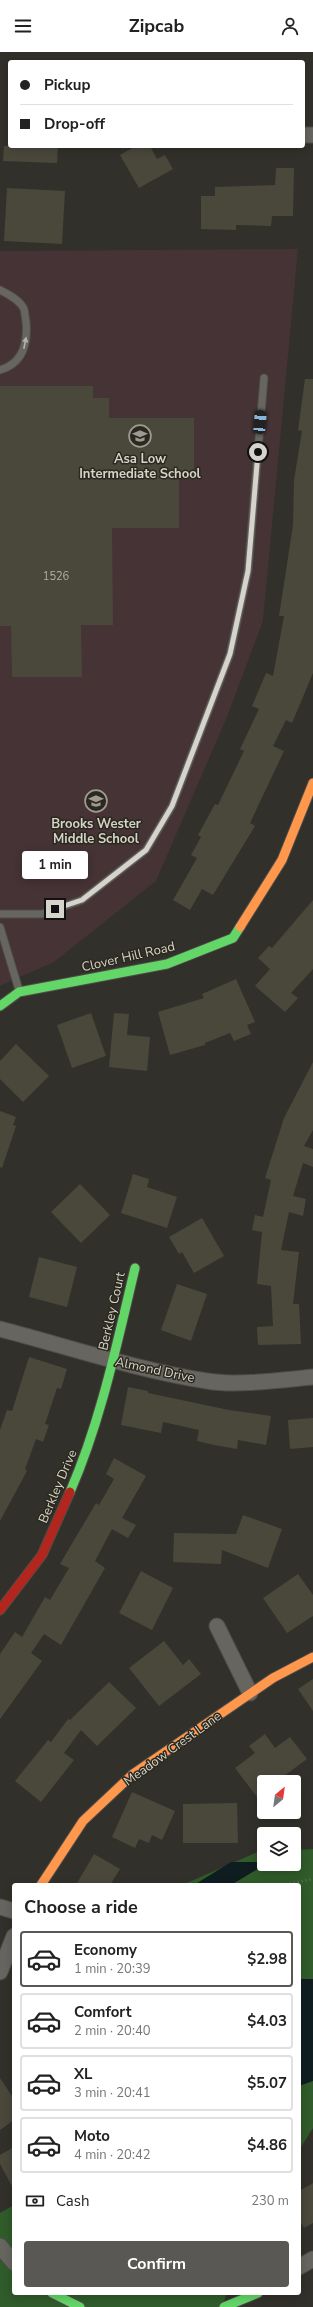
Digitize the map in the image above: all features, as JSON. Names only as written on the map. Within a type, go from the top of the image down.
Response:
[{"type":"street","name":"Clover Hill Road","points":[[0,1006],[19,992],[167,964],[233,938],[282,860],[313,783]]},
{"type":"street","name":"Berkley Court","points":[[113,1361],[135,1268]]},
{"type":"street","name":"Almond Drive","points":[[0,1329],[113,1361],[208,1381],[263,1381],[313,1377]]},
{"type":"street","name":"Berkley Drive","points":[[0,1610],[42,1554],[82,1466],[113,1361]]},
{"type":"street","points":[[217,1626],[250,1692]]},
{"type":"street","name":"Meadow Crest Lane","points":[[42,1883],[82,1821],[133,1774],[250,1692],[313,1657]]},
{"type":"street","points":[[0,1907],[12,1910]]},
{"type":"street","points":[[0,1972],[12,1941]]},
{"type":"street","points":[[0,2246],[12,2261]]},
{"type":"street","points":[[301,2266],[313,2258]]},
{"type":"street","points":[[56,2295],[80,2307]]},
{"type":"street","points":[[224,2307],[253,2295]]},
{"type":"lane","points":[[0,290],[11,296],[24,308],[27,333],[25,349],[16,360],[0,370]]},
{"type":"lane","points":[[0,914],[42,914],[82,900],[146,850],[172,806],[230,654],[248,571],[264,378]]},
{"type":"lane","points":[[0,927],[19,992]]},
{"type":"path","points":[[286,1883],[313,1880]]},
{"type":"shaded area","name":"Asa Low Intermediate School","points":[[298,249],[263,621],[227,717],[156,881],[54,962],[0,986],[0,251]]},
{"type":"shaded area","points":[[231,1862],[257,1862],[257,1869],[234,1883],[197,1883]]},
{"type":"shaded area","points":[[301,1979],[313,1979],[313,2081],[301,2085]]},
{"type":"green space","points":[[313,1849],[313,2128],[301,2147],[301,1883],[187,1883],[257,1852],[257,1871],[301,1871],[301,1850]]},
{"type":"green space","points":[[12,2206],[12,2295],[226,2295],[222,2307],[0,2307],[0,2213]]},
{"type":"building","points":[[4,146],[8,146],[8,148],[58,148],[57,163],[3,161]]},
{"type":"building","points":[[132,148],[151,148],[157,159],[165,155],[173,169],[139,188],[120,155]]},
{"type":"building","points":[[276,168],[294,168],[293,216],[272,216],[271,226],[236,225],[236,230],[201,229],[201,196],[215,196],[215,187],[275,185]]},
{"type":"building","points":[[7,188],[65,191],[62,244],[4,241]]},
{"type":"building","points":[[305,379],[313,379],[313,673],[292,723],[286,720],[273,746],[284,751],[250,823],[255,826],[213,895],[202,889],[190,910],[173,900],[197,858],[191,855],[201,837],[198,835],[215,804],[218,805],[244,751],[240,749],[259,709],[252,706],[266,673],[273,676],[284,616],[279,616],[293,525],[294,480],[302,431],[298,430]]},
{"type":"building","name":"Asa Low Intermediate School","points":[[0,386],[93,386],[93,398],[109,398],[109,418],[194,418],[194,474],[179,474],[179,528],[112,528],[113,625],[81,625],[82,677],[12,677],[11,626],[0,626]]},
{"type":"building","points":[[313,900],[313,969],[291,993],[298,998],[285,1012],[255,986],[270,969],[258,958],[269,946],[272,948]]},
{"type":"building","points":[[236,979],[255,1022],[247,1025],[251,1034],[234,1041],[230,1033],[205,1043],[205,1045],[170,1055],[158,1012],[204,998],[202,994]]},
{"type":"building","points":[[91,1013],[106,1056],[72,1068],[57,1025]]},
{"type":"building","points":[[114,1013],[129,1014],[127,1035],[150,1037],[147,1071],[109,1067]]},
{"type":"building","points":[[16,1044],[49,1076],[23,1102],[0,1079],[0,1061]]},
{"type":"building","points":[[313,1062],[313,1130],[304,1146],[313,1149],[313,1167],[303,1163],[293,1196],[306,1199],[303,1216],[289,1212],[281,1250],[299,1252],[293,1304],[299,1304],[301,1344],[258,1345],[257,1327],[273,1326],[271,1286],[257,1284],[262,1232],[252,1230],[255,1215],[263,1217],[271,1180],[265,1178],[284,1118]]},
{"type":"building","points":[[0,1111],[16,1117],[13,1125],[16,1126],[2,1168],[0,1167]]},
{"type":"building","points":[[133,1174],[149,1179],[147,1187],[177,1197],[167,1228],[121,1213]]},
{"type":"building","points":[[80,1184],[110,1215],[81,1243],[51,1212]]},
{"type":"building","points":[[202,1218],[224,1256],[194,1273],[182,1252],[179,1254],[169,1237]]},
{"type":"building","points":[[39,1257],[77,1267],[67,1307],[29,1297]]},
{"type":"building","points":[[177,1284],[207,1294],[191,1341],[161,1330]]},
{"type":"building","points":[[29,1357],[67,1369],[61,1389],[57,1388],[45,1424],[49,1425],[43,1442],[36,1439],[25,1469],[27,1471],[0,1521],[0,1430],[7,1410],[12,1411]]},
{"type":"building","points":[[128,1387],[148,1391],[148,1393],[229,1410],[271,1416],[266,1445],[238,1440],[237,1449],[214,1445],[197,1441],[199,1430],[163,1422],[161,1433],[121,1425]]},
{"type":"building","points":[[313,1418],[313,1447],[290,1449],[288,1420]]},
{"type":"building","points":[[114,1458],[146,1476],[122,1518],[136,1525],[128,1538],[112,1529],[95,1561],[105,1568],[61,1645],[44,1634],[31,1653],[42,1661],[0,1719],[0,1654],[15,1632],[22,1637],[45,1597],[50,1600],[69,1568],[60,1564],[96,1503],[99,1505],[114,1479],[106,1474]]},
{"type":"building","points":[[243,1515],[282,1529],[268,1568],[222,1550],[221,1564],[173,1562],[174,1533],[236,1534]]},
{"type":"building","points":[[141,1571],[173,1588],[152,1630],[119,1613]]},
{"type":"building","points":[[298,1574],[313,1595],[313,1616],[287,1633],[263,1598]]},
{"type":"building","points":[[164,1641],[183,1665],[189,1659],[201,1674],[159,1706],[129,1668]]},
{"type":"building","points":[[313,1679],[313,1711],[298,1689]]},
{"type":"building","points":[[109,1682],[136,1708],[97,1746],[81,1730],[64,1753],[74,1760],[41,1802],[15,1781],[48,1740],[51,1742],[68,1719],[70,1720]]},
{"type":"building","points":[[265,1734],[275,1748],[290,1737],[307,1759],[285,1775],[257,1775],[257,1797],[235,1768],[255,1753],[249,1746]]},
{"type":"building","points":[[132,1792],[175,1811],[162,1840],[152,1835],[149,1843],[139,1839],[135,1848],[112,1837]]},
{"type":"building","points":[[237,1803],[238,1843],[183,1843],[183,1804]]},
{"type":"building","points":[[94,1854],[120,1869],[111,1883],[77,1883]]},
{"type":"building","points":[[0,2078],[12,2096],[12,2121],[0,2130]]},
{"type":"building","points":[[12,2148],[12,2186],[0,2164],[0,2155]]},
{"type":"building","points":[[313,2183],[313,2223],[304,2228],[301,2223],[301,2190]]},
{"type":"traffic: fast","points":[[0,1006],[19,992],[167,964],[233,938],[240,927]]},
{"type":"traffic: fast","points":[[70,1492],[91,1438],[115,1353],[135,1268]]},
{"type":"traffic: fast","points":[[56,2295],[80,2307]]},
{"type":"traffic: fast","points":[[224,2307],[253,2295]]},
{"type":"traffic: slow","points":[[240,927],[282,860],[313,783]]},
{"type":"traffic: slow","points":[[42,1883],[83,1821],[133,1774],[273,1678],[313,1657]]},
{"type":"traffic: jam","points":[[0,1610],[42,1555],[70,1492]]},
{"type":"place","name":"Asa Low Intermediate School","points":[[140,436]]},
{"type":"place","name":"Brooks Wester Middle School","points":[[96,801]]},
{"type":"route","points":[[55,909],[82,900],[146,850],[172,806],[230,654],[248,571],[258,452]]}]
